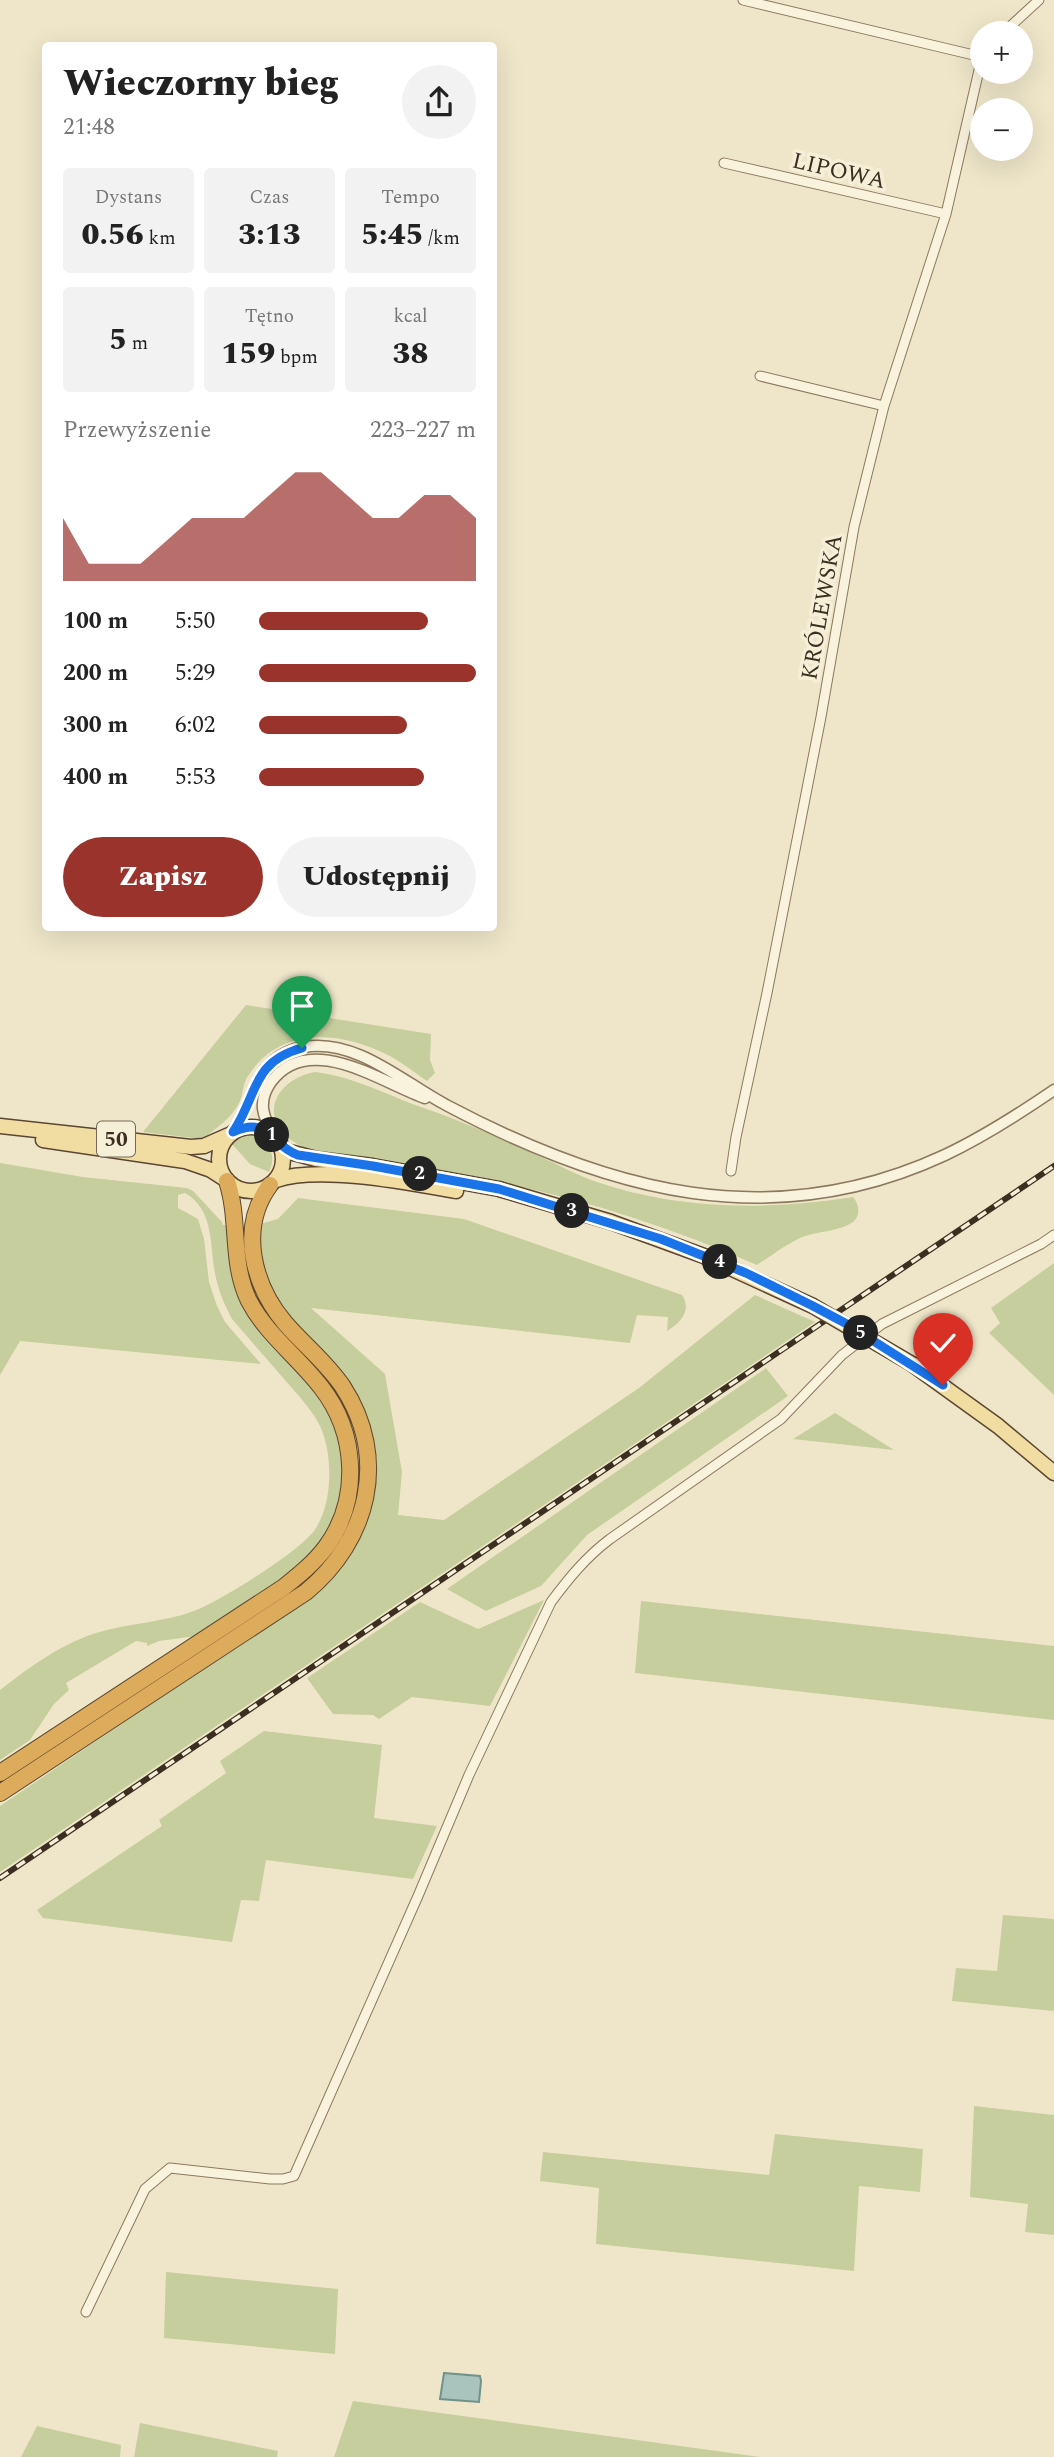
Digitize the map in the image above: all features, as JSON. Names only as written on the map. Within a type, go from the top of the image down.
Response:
[{"type":"highway","points":[[0,1773],[294,1579],[327,1546],[342,1517],[351,1470],[345,1433],[330,1399],[273,1336],[249,1301],[238,1268],[233,1203],[226,1180]]},
{"type":"highway","points":[[0,1793],[306,1592],[331,1569],[357,1526],[365,1499],[368,1465],[364,1435],[355,1408],[335,1376],[272,1306],[256,1266],[252,1228],[261,1200],[273,1182]]},
{"type":"main road","name":"50","points":[[0,1126],[191,1147],[204,1146],[250,1126],[259,1127],[277,1140],[286,1151],[316,1159],[373,1166],[499,1189],[661,1239],[813,1306],[912,1364],[998,1426],[1054,1473]]},
{"type":"main road","points":[[226,1180],[218,1156],[220,1148],[231,1133]]},
{"type":"main road","name":"50","points":[[0,1135],[185,1161],[211,1170],[240,1190],[247,1191],[255,1191],[295,1174],[308,1174],[383,1180],[582,1214]]},
{"type":"main road","points":[[273,1182],[280,1173],[283,1158],[277,1140]]},
{"type":"street","points":[[743,0],[970,54]]},
{"type":"street","points":[[1016,21],[1039,0]]},
{"type":"street","name":"KRÓLEWSKA","points":[[731,1171],[821,717],[854,527],[884,406],[946,214],[976,84]]},
{"type":"street","name":"LIPOWA","points":[[724,163],[946,214]]},
{"type":"street","points":[[760,376],[884,406]]},
{"type":"street","points":[[231,1133],[245,1113],[256,1081],[265,1069],[291,1051],[309,1047],[330,1047],[360,1056],[447,1106]]},
{"type":"street","points":[[277,1140],[263,1113],[263,1095],[271,1082],[283,1071],[297,1063],[321,1059],[341,1063],[447,1106],[549,1153],[623,1180],[707,1196],[775,1197],[850,1186],[909,1170],[1003,1124],[1054,1090]]},
{"type":"street","points":[[86,2312],[145,2189],[170,2168],[270,2179],[294,2176],[469,1775],[551,1602],[569,1577],[588,1556],[610,1539],[781,1419],[842,1355],[882,1324],[1054,1236]]},
{"type":"green space","points":[[246,1005],[431,1034],[430,1060],[435,1073],[427,1081],[390,1056],[360,1043],[324,1037],[306,1038],[274,1050],[260,1061],[246,1079],[240,1101],[233,1112],[202,1139],[143,1132]]},
{"type":"green space","points":[[315,1072],[369,1086],[513,1144],[585,1178],[623,1190],[721,1205],[820,1202],[853,1197],[858,1213],[853,1222],[834,1230],[800,1238],[757,1265],[660,1227],[561,1197],[378,1158],[307,1149],[286,1135],[277,1125],[275,1102],[289,1083],[300,1076]]},
{"type":"green space","points":[[252,1135],[270,1149],[272,1160],[269,1172],[250,1164],[231,1143]]},
{"type":"green space","points":[[0,1163],[83,1177],[187,1188],[193,1191],[223,1225],[228,1225],[233,1276],[332,1415],[345,1453],[341,1500],[325,1539],[292,1573],[196,1636],[159,1641],[147,1646],[147,1643],[136,1641],[66,1683],[69,1690],[54,1704],[30,1740],[0,1760],[0,1690],[45,1657],[82,1638],[194,1611],[260,1574],[295,1549],[316,1528],[326,1505],[329,1463],[320,1426],[304,1401],[229,1314],[217,1283],[207,1220],[195,1201],[185,1193],[178,1195],[178,1208],[198,1219],[204,1239],[209,1282],[217,1306],[225,1322],[261,1364],[20,1341],[0,1375]]},
{"type":"green space","points":[[298,1198],[464,1219],[682,1295],[685,1301],[684,1316],[667,1331],[668,1317],[637,1315],[630,1343],[311,1308],[385,1374],[402,1472],[398,1515],[444,1520],[639,1388],[755,1295],[815,1322],[0,1872],[0,1806],[315,1593],[353,1548],[366,1523],[376,1472],[374,1446],[366,1418],[353,1390],[287,1315],[274,1294],[259,1249],[260,1224],[278,1219]]},
{"type":"green space","points":[[1054,1263],[1054,1395],[989,1333],[1000,1323],[991,1308]]},
{"type":"green space","points":[[766,1368],[788,1396],[587,1535],[541,1586],[486,1611],[447,1589]]},
{"type":"green space","points":[[835,1413],[894,1450],[793,1439]]},
{"type":"green space","points":[[544,1600],[490,1706],[412,1697],[379,1719],[373,1715],[333,1714],[307,1678],[420,1602],[478,1629]]},
{"type":"green space","points":[[641,1601],[1054,1646],[1054,1720],[635,1673]]},
{"type":"green space","points":[[264,1731],[382,1745],[374,1818],[437,1826],[413,1879],[266,1860],[259,1901],[241,1900],[232,1942],[43,1918],[37,1910],[162,1826],[159,1820],[226,1773],[220,1761]]},
{"type":"green space","points":[[1003,1915],[1054,1919],[1054,2011],[952,2001],[956,1968],[997,1971]]},
{"type":"green space","points":[[974,2106],[1054,2115],[1054,2235],[1025,2232],[1028,2204],[970,2197]]},
{"type":"green space","points":[[775,2134],[923,2149],[920,2192],[859,2186],[854,2271],[596,2244],[599,2188],[540,2181],[543,2152],[769,2175]]},
{"type":"green space","points":[[166,2272],[338,2289],[335,2354],[164,2338]]},
{"type":"green space","points":[[353,2401],[760,2457],[334,2457]]},
{"type":"green space","points":[[140,2423],[278,2451],[277,2457],[134,2457]]},
{"type":"green space","points":[[37,2426],[121,2445],[120,2457],[21,2457]]},
{"type":"water","points":[[444,2373],[480,2376],[479,2402],[440,2399]]},
{"type":"railway","points":[[0,1878],[1054,1166]]},
{"type":"route","points":[[302,1048],[280,1057],[265,1069],[256,1081],[245,1113],[233,1132],[250,1126],[259,1127],[274,1136],[286,1151],[298,1155],[499,1189],[661,1239],[746,1273],[813,1306],[943,1385]]}]
